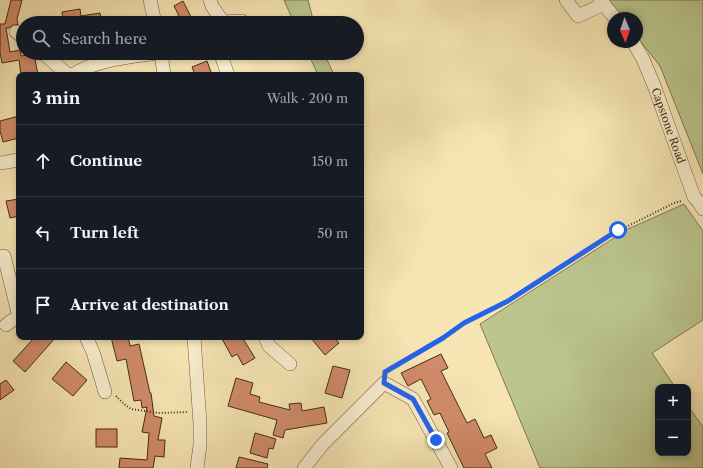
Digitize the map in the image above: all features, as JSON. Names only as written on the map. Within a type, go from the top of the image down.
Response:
[{"type":"street","points":[[150,0],[153,16]]},
{"type":"street","points":[[566,0],[578,16],[602,2],[610,12]]},
{"type":"street","points":[[211,3],[219,16]]},
{"type":"street","name":"Capstone Road","points":[[637,48],[643,59],[655,88],[694,198],[703,209]]},
{"type":"street","points":[[51,60],[65,72]]},
{"type":"street","points":[[77,72],[86,67],[118,60]]},
{"type":"street","points":[[161,60],[163,72]]},
{"type":"street","points":[[222,60],[227,72]]},
{"type":"street","points":[[0,163],[16,160]]},
{"type":"street","points":[[0,257],[4,256],[16,305]]},
{"type":"street","points":[[6,325],[16,318]]},
{"type":"street","points":[[87,340],[93,352],[105,392]]},
{"type":"street","points":[[194,340],[200,445],[197,468]]},
{"type":"street","points":[[266,340],[269,346],[290,364]]},
{"type":"street","points":[[304,468],[323,444],[384,383],[413,399],[451,468]]},
{"type":"path","points":[[384,383],[385,372],[443,338],[464,323],[508,301],[618,230],[674,203],[694,198]]},
{"type":"path","points":[[105,392],[116,396],[128,407],[138,410],[159,412],[199,412]]},
{"type":"green space","points":[[284,0],[308,0],[312,16],[291,16]]},
{"type":"green space","points":[[608,0],[703,0],[703,174],[660,66],[643,45],[643,12],[617,12]]},
{"type":"green space","points":[[311,60],[327,60],[333,72],[317,72]]},
{"type":"green space","points":[[684,204],[703,231],[703,320],[652,353],[673,384],[655,384],[655,456],[691,456],[691,410],[703,427],[703,468],[540,468],[480,324],[628,229]]},
{"type":"building","points":[[11,0],[22,0],[18,16],[16,16],[16,25],[6,28],[10,52],[16,51],[16,60],[19,60],[2,63],[0,53],[0,24],[5,24]]},
{"type":"building","points":[[183,1],[190,16],[178,16],[174,6]]},
{"type":"building","points":[[80,9],[81,16],[62,16],[62,12]]},
{"type":"building","points":[[100,13],[101,16],[81,16]]},
{"type":"building","points":[[19,60],[35,60],[37,72],[21,72]]},
{"type":"building","points":[[207,61],[211,72],[194,72],[192,67]]},
{"type":"building","points":[[16,117],[16,139],[3,142],[0,131],[0,121]]},
{"type":"building","points":[[16,199],[16,217],[10,218],[6,201]]},
{"type":"building","points":[[32,340],[53,340],[25,372],[13,361]]},
{"type":"building","points":[[112,340],[129,340],[130,346],[139,344],[151,393],[154,416],[162,418],[158,440],[165,440],[164,457],[155,456],[153,468],[119,468],[120,458],[147,460],[149,433],[142,432],[147,407],[142,408],[141,400],[134,401],[126,359],[117,361]]},
{"type":"building","points":[[223,340],[244,340],[255,358],[243,365],[237,354],[232,357]]},
{"type":"building","points":[[312,340],[336,340],[339,343],[325,355]]},
{"type":"building","points":[[441,354],[448,368],[441,371],[467,423],[475,419],[484,438],[491,435],[497,448],[485,454],[492,468],[464,468],[447,433],[449,432],[440,413],[434,415],[427,401],[431,399],[421,379],[408,386],[401,373]]},
{"type":"building","points":[[66,362],[87,380],[73,396],[52,379]]},
{"type":"building","points":[[333,366],[350,370],[342,398],[325,393]]},
{"type":"building","points":[[236,378],[253,383],[250,394],[260,397],[259,402],[290,410],[289,404],[301,403],[302,411],[324,407],[327,423],[285,430],[283,438],[273,435],[277,420],[228,406]]},
{"type":"building","points":[[6,380],[14,390],[0,400],[0,384]]},
{"type":"building","points":[[96,429],[117,429],[117,447],[96,447]]},
{"type":"building","points":[[255,433],[276,439],[273,449],[269,448],[267,458],[250,453]]},
{"type":"building","points":[[239,457],[268,464],[267,468],[236,468]]},
{"type":"route","points":[[436,440],[413,399],[384,383],[385,372],[443,338],[464,323],[508,301],[618,230]]}]
